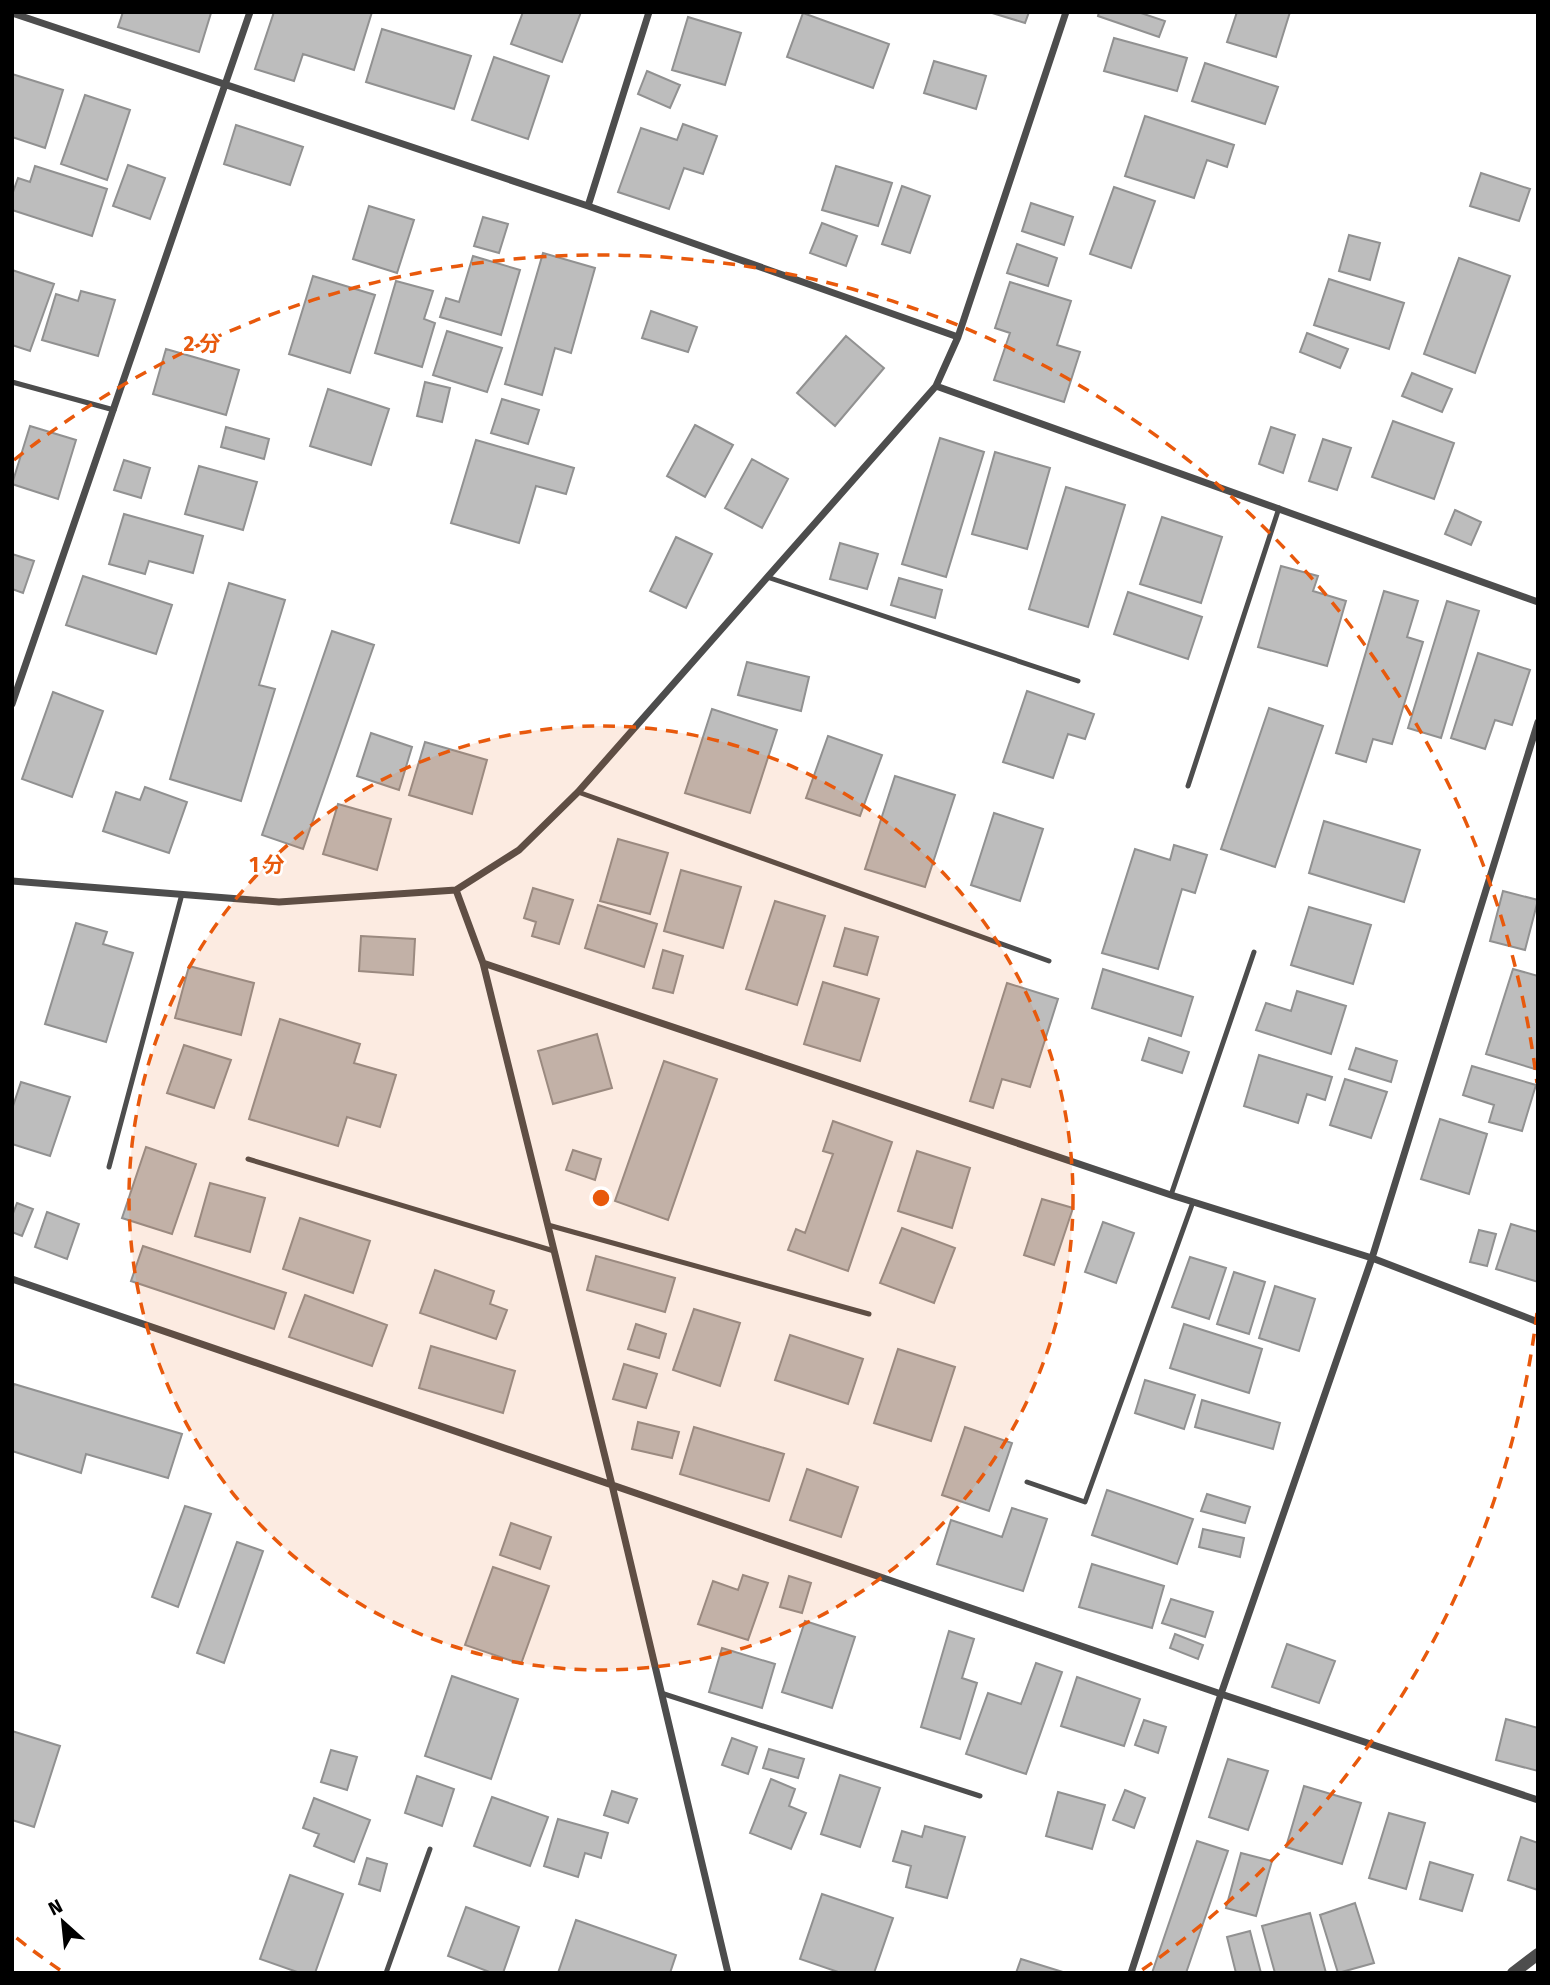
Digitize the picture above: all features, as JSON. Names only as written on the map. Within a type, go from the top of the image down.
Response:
[{"type":"street","points":[[12,704],[250,12]]},
{"type":"street","points":[[588,206],[649,12]]},
{"type":"street","points":[[12,881],[279,902],[456,890],[519,850],[578,792],[936,386],[957,337],[1066,12]]},
{"type":"street","points":[[12,13],[588,206],[957,337]]},
{"type":"street","points":[[936,386],[1538,602]]},
{"type":"street","points":[[1131,1973],[1220,1694],[1372,1258],[1538,722]]},
{"type":"street","points":[[456,890],[483,963],[612,1485],[727,1973]]},
{"type":"street","points":[[483,963],[1171,1195],[1372,1258],[1538,1322]]},
{"type":"street","points":[[12,1279],[1220,1694],[1538,1800]]},
{"type":"street","points":[[1513,1973],[1538,1954]]},
{"type":"lane","points":[[12,382],[114,411]]},
{"type":"lane","points":[[1188,786],[1279,508]]},
{"type":"lane","points":[[767,577],[1079,681]]},
{"type":"lane","points":[[578,792],[1049,961]]},
{"type":"lane","points":[[109,1167],[182,894]]},
{"type":"lane","points":[[1171,1195],[1254,952]]},
{"type":"lane","points":[[248,1159],[554,1251]]},
{"type":"lane","points":[[1027,1482],[1085,1502],[1193,1202]]},
{"type":"lane","points":[[548,1225],[869,1314]]},
{"type":"lane","points":[[661,1693],[979,1796]]},
{"type":"lane","points":[[386,1973],[430,1849]]},
{"type":"building","points":[[123,12],[211,13],[199,52],[118,27]]},
{"type":"building","points":[[274,12],[372,12],[354,70],[303,54],[294,81],[255,69]]},
{"type":"building","points":[[523,12],[581,12],[562,62],[511,44]]},
{"type":"building","points":[[989,12],[1029,12],[1025,23]]},
{"type":"building","points":[[1099,12],[1138,12],[1165,21],[1159,37],[1098,16]]},
{"type":"building","points":[[1237,12],[1290,12],[1276,57],[1227,42]]},
{"type":"building","points":[[803,13],[889,44],[873,88],[787,57]]},
{"type":"building","points":[[688,17],[741,33],[725,85],[672,70]]},
{"type":"building","points":[[382,29],[471,56],[454,109],[366,82]]},
{"type":"building","points":[[1114,38],[1187,58],[1177,91],[1104,71]]},
{"type":"building","points":[[494,57],[549,76],[528,139],[472,120]]},
{"type":"building","points":[[934,61],[986,76],[976,109],[924,93]]},
{"type":"building","points":[[1205,63],[1278,87],[1265,124],[1192,101]]},
{"type":"building","points":[[647,71],[680,85],[670,108],[638,94]]},
{"type":"building","points":[[12,74],[63,90],[45,148],[12,137]]},
{"type":"building","points":[[85,95],[130,110],[107,180],[61,164]]},
{"type":"building","points":[[1145,116],[1234,145],[1227,167],[1207,160],[1194,198],[1125,176]]},
{"type":"building","points":[[683,124],[717,136],[703,174],[684,168],[669,209],[618,192],[641,128],[677,140]]},
{"type":"building","points":[[236,125],[303,147],[290,185],[224,164]]},
{"type":"building","points":[[128,165],[165,178],[150,219],[113,206]]},
{"type":"building","points":[[35,166],[107,189],[92,236],[12,210],[12,195],[18,178],[30,182]]},
{"type":"building","points":[[836,166],[892,183],[878,226],[822,210]]},
{"type":"building","points":[[1481,173],[1530,189],[1519,221],[1470,206]]},
{"type":"building","points":[[902,186],[930,196],[910,253],[882,244]]},
{"type":"building","points":[[1114,187],[1155,201],[1131,268],[1090,254]]},
{"type":"building","points":[[1031,203],[1073,217],[1064,245],[1022,231]]},
{"type":"building","points":[[369,206],[414,220],[397,273],[353,259]]},
{"type":"building","points":[[483,217],[508,224],[499,253],[474,246]]},
{"type":"building","points":[[822,223],[857,236],[846,266],[810,253]]},
{"type":"building","points":[[1349,235],[1380,243],[1370,280],[1339,271]]},
{"type":"building","points":[[1017,244],[1057,258],[1048,286],[1007,273]]},
{"type":"building","points":[[543,253],[595,268],[571,353],[555,348],[542,395],[505,384]]},
{"type":"building","points":[[473,256],[520,270],[501,335],[440,317],[446,298],[459,302]]},
{"type":"building","points":[[1459,258],[1510,276],[1475,373],[1424,354]]},
{"type":"building","points":[[12,270],[54,284],[30,351],[12,345]]},
{"type":"building","points":[[313,276],[375,295],[350,373],[289,354]]},
{"type":"building","points":[[1329,279],[1404,303],[1389,349],[1314,325]]},
{"type":"building","points":[[396,281],[433,291],[424,319],[435,323],[422,367],[375,353]]},
{"type":"building","points":[[1010,282],[1071,301],[1057,345],[1080,352],[1064,402],[994,380],[1010,333],[995,328]]},
{"type":"building","points":[[81,291],[115,300],[98,356],[42,340],[56,294],[78,301]]},
{"type":"building","points":[[651,311],[697,327],[688,352],[642,338]]},
{"type":"building","points":[[447,331],[502,348],[487,392],[433,375]]},
{"type":"building","points":[[1307,333],[1348,349],[1340,368],[1300,352]]},
{"type":"building","points":[[846,336],[884,368],[835,426],[797,393]]},
{"type":"building","points":[[166,349],[239,370],[226,415],[153,394]]},
{"type":"building","points":[[1412,373],[1452,389],[1442,412],[1402,396]]},
{"type":"building","points":[[425,382],[450,388],[442,422],[417,416]]},
{"type":"building","points":[[328,389],[389,409],[371,465],[310,446]]},
{"type":"building","points":[[502,399],[539,410],[528,444],[491,433]]},
{"type":"building","points":[[1393,421],[1454,443],[1434,499],[1372,477]]},
{"type":"building","points":[[695,425],[733,445],[705,497],[667,476]]},
{"type":"building","points":[[30,426],[76,440],[58,499],[12,484]]},
{"type":"building","points":[[226,427],[269,439],[264,459],[221,447]]},
{"type":"building","points":[[1271,427],[1295,435],[1283,473],[1259,464]]},
{"type":"building","points":[[940,438],[984,452],[946,577],[902,564]]},
{"type":"building","points":[[1323,439],[1351,448],[1337,490],[1309,481]]},
{"type":"building","points":[[476,440],[574,468],[566,494],[536,486],[519,543],[451,523]]},
{"type":"building","points":[[995,452],[1050,468],[1027,549],[972,534]]},
{"type":"building","points":[[752,459],[788,479],[762,528],[725,508]]},
{"type":"building","points":[[124,460],[150,468],[141,498],[114,490]]},
{"type":"building","points":[[199,466],[257,482],[243,530],[185,514]]},
{"type":"building","points":[[1066,487],[1125,505],[1088,627],[1029,609]]},
{"type":"building","points":[[1455,510],[1481,522],[1471,545],[1445,534]]},
{"type":"building","points":[[124,514],[203,536],[193,573],[149,561],[145,574],[109,564]]},
{"type":"building","points":[[1162,517],[1222,537],[1201,603],[1140,584]]},
{"type":"building","points":[[676,537],[712,554],[686,608],[650,591]]},
{"type":"building","points":[[840,543],[878,554],[867,589],[830,579]]},
{"type":"building","points":[[12,554],[34,561],[23,593],[12,589]]},
{"type":"building","points":[[1281,566],[1318,576],[1313,591],[1346,601],[1327,666],[1258,647]]},
{"type":"building","points":[[83,576],[172,605],[156,654],[66,625]]},
{"type":"building","points":[[899,578],[942,590],[935,618],[891,605]]},
{"type":"building","points":[[229,583],[285,600],[259,685],[275,689],[241,801],[170,779]]},
{"type":"building","points":[[1384,591],[1418,601],[1407,637],[1423,642],[1392,744],[1373,739],[1366,762],[1336,753]]},
{"type":"building","points":[[1128,592],[1202,617],[1188,659],[1114,634]]},
{"type":"building","points":[[1447,601],[1479,611],[1441,738],[1408,728]]},
{"type":"building","points":[[332,631],[374,645],[303,849],[262,835]]},
{"type":"building","points":[[1478,653],[1530,670],[1512,725],[1495,720],[1485,749],[1451,738]]},
{"type":"building","points":[[747,662],[809,677],[801,711],[738,695]]},
{"type":"building","points":[[1027,691],[1094,714],[1085,739],[1068,734],[1053,778],[1003,762]]},
{"type":"building","points":[[53,692],[103,711],[72,797],[22,779]]},
{"type":"building","points":[[1269,708],[1323,726],[1275,867],[1221,849]]},
{"type":"building","points":[[712,709],[777,730],[750,813],[685,793]]},
{"type":"building","points":[[371,733],[412,747],[399,790],[357,776]]},
{"type":"building","points":[[828,736],[882,755],[860,816],[806,798]]},
{"type":"building","points":[[425,742],[487,760],[472,814],[409,795]]},
{"type":"building","points":[[895,776],[955,795],[925,887],[865,869]]},
{"type":"building","points":[[145,787],[187,802],[169,853],[103,831],[116,792],[140,800]]},
{"type":"building","points":[[338,804],[391,819],[377,870],[323,854]]},
{"type":"building","points":[[994,813],[1043,829],[1020,901],[971,885]]},
{"type":"building","points":[[1324,821],[1420,850],[1404,902],[1309,873]]},
{"type":"building","points":[[618,839],[668,853],[650,914],[600,901]]},
{"type":"building","points":[[1174,845],[1207,855],[1195,893],[1182,889],[1158,969],[1102,953],[1135,849],[1170,860]]},
{"type":"building","points":[[681,870],[741,887],[723,948],[664,931]]},
{"type":"building","points":[[533,888],[573,900],[559,944],[532,936],[536,922],[524,918]]},
{"type":"building","points":[[1503,891],[1538,900],[1525,950],[1490,941]]},
{"type":"building","points":[[775,901],[825,916],[797,1005],[746,989]]},
{"type":"building","points":[[598,905],[657,924],[644,967],[585,948]]},
{"type":"building","points":[[1309,907],[1371,925],[1353,984],[1291,965]]},
{"type":"building","points":[[76,923],[107,932],[103,944],[133,953],[106,1042],[45,1024]]},
{"type":"building","points":[[845,928],[878,937],[867,975],[834,966]]},
{"type":"building","points":[[361,936],[415,939],[413,975],[359,971]]},
{"type":"building","points":[[663,950],[683,956],[673,993],[653,988]]},
{"type":"building","points":[[189,966],[254,983],[241,1035],[175,1018]]},
{"type":"building","points":[[1103,969],[1193,997],[1181,1036],[1092,1008]]},
{"type":"building","points":[[1513,969],[1538,976],[1538,1070],[1486,1054]]},
{"type":"building","points":[[823,982],[879,999],[860,1061],[804,1044]]},
{"type":"building","points":[[1007,983],[1058,999],[1030,1087],[1002,1079],[993,1108],[970,1101]]},
{"type":"building","points":[[1297,991],[1346,1006],[1331,1054],[1256,1030],[1266,1003],[1291,1011]]},
{"type":"building","points":[[280,1019],[360,1044],[354,1063],[396,1075],[380,1127],[347,1117],[338,1146],[249,1119]]},
{"type":"building","points":[[597,1034],[612,1088],[553,1104],[538,1051]]},
{"type":"building","points":[[1149,1038],[1189,1052],[1182,1073],[1142,1060]]},
{"type":"building","points":[[184,1045],[231,1060],[214,1108],[167,1093]]},
{"type":"building","points":[[1356,1048],[1397,1061],[1391,1082],[1349,1069]]},
{"type":"building","points":[[1259,1055],[1332,1077],[1325,1100],[1307,1094],[1298,1123],[1244,1106]]},
{"type":"building","points":[[664,1061],[717,1079],[668,1220],[615,1201]]},
{"type":"building","points":[[1472,1066],[1536,1085],[1522,1131],[1489,1122],[1494,1105],[1463,1095]]},
{"type":"building","points":[[1345,1079],[1387,1092],[1371,1138],[1330,1125]]},
{"type":"building","points":[[21,1082],[70,1097],[50,1156],[12,1144],[12,1109]]},
{"type":"building","points":[[1440,1119],[1487,1134],[1469,1194],[1421,1179]]},
{"type":"building","points":[[833,1121],[892,1142],[848,1271],[788,1250],[796,1229],[805,1233],[833,1154],[823,1151]]},
{"type":"building","points":[[146,1147],[196,1164],[172,1234],[122,1218]]},
{"type":"building","points":[[573,1150],[601,1159],[595,1180],[566,1170]]},
{"type":"building","points":[[917,1151],[970,1168],[952,1228],[898,1211]]},
{"type":"building","points":[[210,1183],[265,1198],[250,1252],[195,1236]]},
{"type":"building","points":[[1042,1199],[1073,1208],[1054,1265],[1024,1255]]},
{"type":"building","points":[[17,1203],[33,1209],[22,1236],[12,1232],[12,1216]]},
{"type":"building","points":[[47,1212],[79,1224],[67,1259],[35,1247]]},
{"type":"building","points":[[300,1218],[370,1241],[353,1293],[283,1269]]},
{"type":"building","points":[[1103,1222],[1134,1233],[1116,1283],[1085,1272]]},
{"type":"building","points":[[1511,1224],[1538,1232],[1538,1282],[1496,1269]]},
{"type":"building","points":[[902,1228],[955,1248],[934,1303],[880,1283]]},
{"type":"building","points":[[1479,1230],[1496,1234],[1487,1266],[1470,1262]]},
{"type":"building","points":[[143,1246],[286,1293],[274,1329],[131,1281]]},
{"type":"building","points":[[596,1256],[675,1278],[665,1312],[587,1290]]},
{"type":"building","points":[[1190,1257],[1226,1268],[1209,1319],[1172,1307]]},
{"type":"building","points":[[435,1270],[494,1291],[490,1304],[507,1310],[496,1339],[420,1313]]},
{"type":"building","points":[[1234,1272],[1265,1282],[1249,1334],[1217,1324]]},
{"type":"building","points":[[1275,1286],[1315,1299],[1299,1351],[1259,1338]]},
{"type":"building","points":[[305,1295],[387,1325],[372,1366],[289,1337]]},
{"type":"building","points":[[694,1309],[740,1323],[720,1386],[673,1370]]},
{"type":"building","points":[[636,1324],[666,1334],[659,1358],[628,1349]]},
{"type":"building","points":[[1184,1324],[1262,1349],[1249,1393],[1170,1368]]},
{"type":"building","points":[[790,1335],[863,1359],[848,1404],[775,1380]]},
{"type":"building","points":[[431,1346],[515,1371],[503,1413],[419,1388]]},
{"type":"building","points":[[898,1349],[955,1367],[931,1441],[874,1423]]},
{"type":"building","points":[[624,1364],[657,1374],[646,1408],[613,1399]]},
{"type":"building","points":[[1145,1380],[1195,1395],[1184,1429],[1135,1413]]},
{"type":"building","points":[[14,1384],[182,1434],[168,1478],[86,1454],[81,1473],[12,1451]]},
{"type":"building","points":[[1202,1400],[1280,1423],[1273,1449],[1195,1427]]},
{"type":"building","points":[[638,1422],[679,1432],[672,1458],[632,1449]]},
{"type":"building","points":[[694,1427],[784,1454],[769,1501],[680,1474]]},
{"type":"building","points":[[965,1427],[1012,1443],[989,1511],[942,1495]]},
{"type":"building","points":[[807,1469],[858,1487],[841,1537],[790,1520]]},
{"type":"building","points":[[1107,1490],[1193,1519],[1177,1564],[1092,1535]]},
{"type":"building","points":[[1207,1494],[1250,1507],[1245,1523],[1201,1511]]},
{"type":"building","points":[[185,1506],[211,1514],[178,1607],[152,1597]]},
{"type":"building","points":[[1012,1508],[1047,1519],[1023,1591],[937,1564],[951,1520],[1002,1537]]},
{"type":"building","points":[[511,1523],[551,1537],[540,1569],[500,1555]]},
{"type":"building","points":[[1203,1529],[1244,1538],[1240,1557],[1199,1547]]},
{"type":"building","points":[[237,1542],[263,1551],[224,1663],[197,1653]]},
{"type":"building","points":[[1092,1564],[1164,1586],[1152,1628],[1079,1607]]},
{"type":"building","points":[[493,1567],[549,1586],[521,1664],[465,1645]]},
{"type":"building","points":[[743,1575],[768,1583],[748,1640],[698,1624],[713,1581],[738,1590]]},
{"type":"building","points":[[789,1576],[811,1583],[802,1613],[780,1607]]},
{"type":"building","points":[[1171,1599],[1213,1612],[1205,1637],[1162,1623]]},
{"type":"building","points":[[805,1621],[855,1637],[832,1708],[782,1692]]},
{"type":"building","points":[[949,1631],[974,1639],[962,1678],[977,1683],[960,1739],[921,1727]]},
{"type":"building","points":[[1175,1634],[1203,1645],[1198,1659],[1170,1648]]},
{"type":"building","points":[[1287,1644],[1335,1661],[1319,1703],[1272,1687]]},
{"type":"building","points":[[722,1648],[775,1664],[762,1708],[709,1692]]},
{"type":"building","points":[[1036,1663],[1062,1672],[1026,1774],[966,1754],[988,1693],[1021,1704]]},
{"type":"building","points":[[452,1676],[518,1699],[491,1779],[425,1756]]},
{"type":"building","points":[[1077,1677],[1140,1699],[1124,1746],[1061,1726]]},
{"type":"building","points":[[1506,1719],[1538,1728],[1538,1771],[1496,1760]]},
{"type":"building","points":[[1144,1720],[1166,1727],[1158,1753],[1135,1745]]},
{"type":"building","points":[[12,1731],[60,1746],[34,1827],[12,1820]]},
{"type":"building","points":[[732,1738],[757,1747],[748,1774],[722,1765]]},
{"type":"building","points":[[769,1749],[804,1759],[798,1778],[763,1768]]},
{"type":"building","points":[[331,1750],[357,1757],[347,1790],[321,1782]]},
{"type":"building","points":[[1228,1759],[1268,1771],[1248,1830],[1209,1817]]},
{"type":"building","points":[[840,1775],[880,1788],[860,1847],[821,1834]]},
{"type":"building","points":[[417,1776],[454,1789],[442,1826],[405,1813]]},
{"type":"building","points":[[771,1779],[795,1789],[789,1806],[806,1813],[791,1849],[750,1833]]},
{"type":"building","points":[[1304,1786],[1361,1803],[1342,1864],[1286,1847]]},
{"type":"building","points":[[1125,1790],[1145,1798],[1134,1828],[1113,1820]]},
{"type":"building","points":[[612,1791],[637,1799],[628,1823],[604,1815]]},
{"type":"building","points":[[1058,1792],[1105,1805],[1092,1849],[1046,1836]]},
{"type":"building","points":[[492,1797],[548,1817],[530,1866],[474,1846]]},
{"type":"building","points":[[314,1798],[370,1820],[354,1862],[314,1846],[319,1834],[303,1828]]},
{"type":"building","points":[[1389,1813],[1425,1823],[1406,1889],[1369,1878]]},
{"type":"building","points":[[558,1819],[608,1833],[601,1858],[585,1853],[578,1877],[544,1866]]},
{"type":"building","points":[[925,1826],[965,1837],[947,1898],[906,1887],[911,1866],[893,1861],[902,1831],[922,1837]]},
{"type":"building","points":[[1521,1837],[1538,1843],[1538,1890],[1508,1880]]},
{"type":"building","points":[[1197,1841],[1228,1851],[1186,1973],[1152,1973]]},
{"type":"building","points":[[1241,1853],[1272,1861],[1256,1916],[1226,1908]]},
{"type":"building","points":[[367,1858],[387,1864],[380,1891],[359,1884]]},
{"type":"building","points":[[1430,1862],[1473,1875],[1462,1911],[1420,1899]]},
{"type":"building","points":[[290,1875],[343,1894],[315,1973],[300,1973],[260,1959]]},
{"type":"building","points":[[822,1894],[893,1918],[874,1973],[841,1973],[800,1959]]},
{"type":"building","points":[[1355,1903],[1374,1963],[1338,1973],[1320,1915]]},
{"type":"building","points":[[466,1907],[519,1927],[503,1973],[492,1973],[448,1956]]},
{"type":"building","points":[[1310,1913],[1326,1973],[1275,1973],[1262,1926]]},
{"type":"building","points":[[576,1920],[676,1955],[670,1973],[558,1973]]},
{"type":"building","points":[[1250,1931],[1261,1973],[1236,1973],[1227,1937]]},
{"type":"building","points":[[1021,1959],[1066,1973],[1016,1973]]}]
